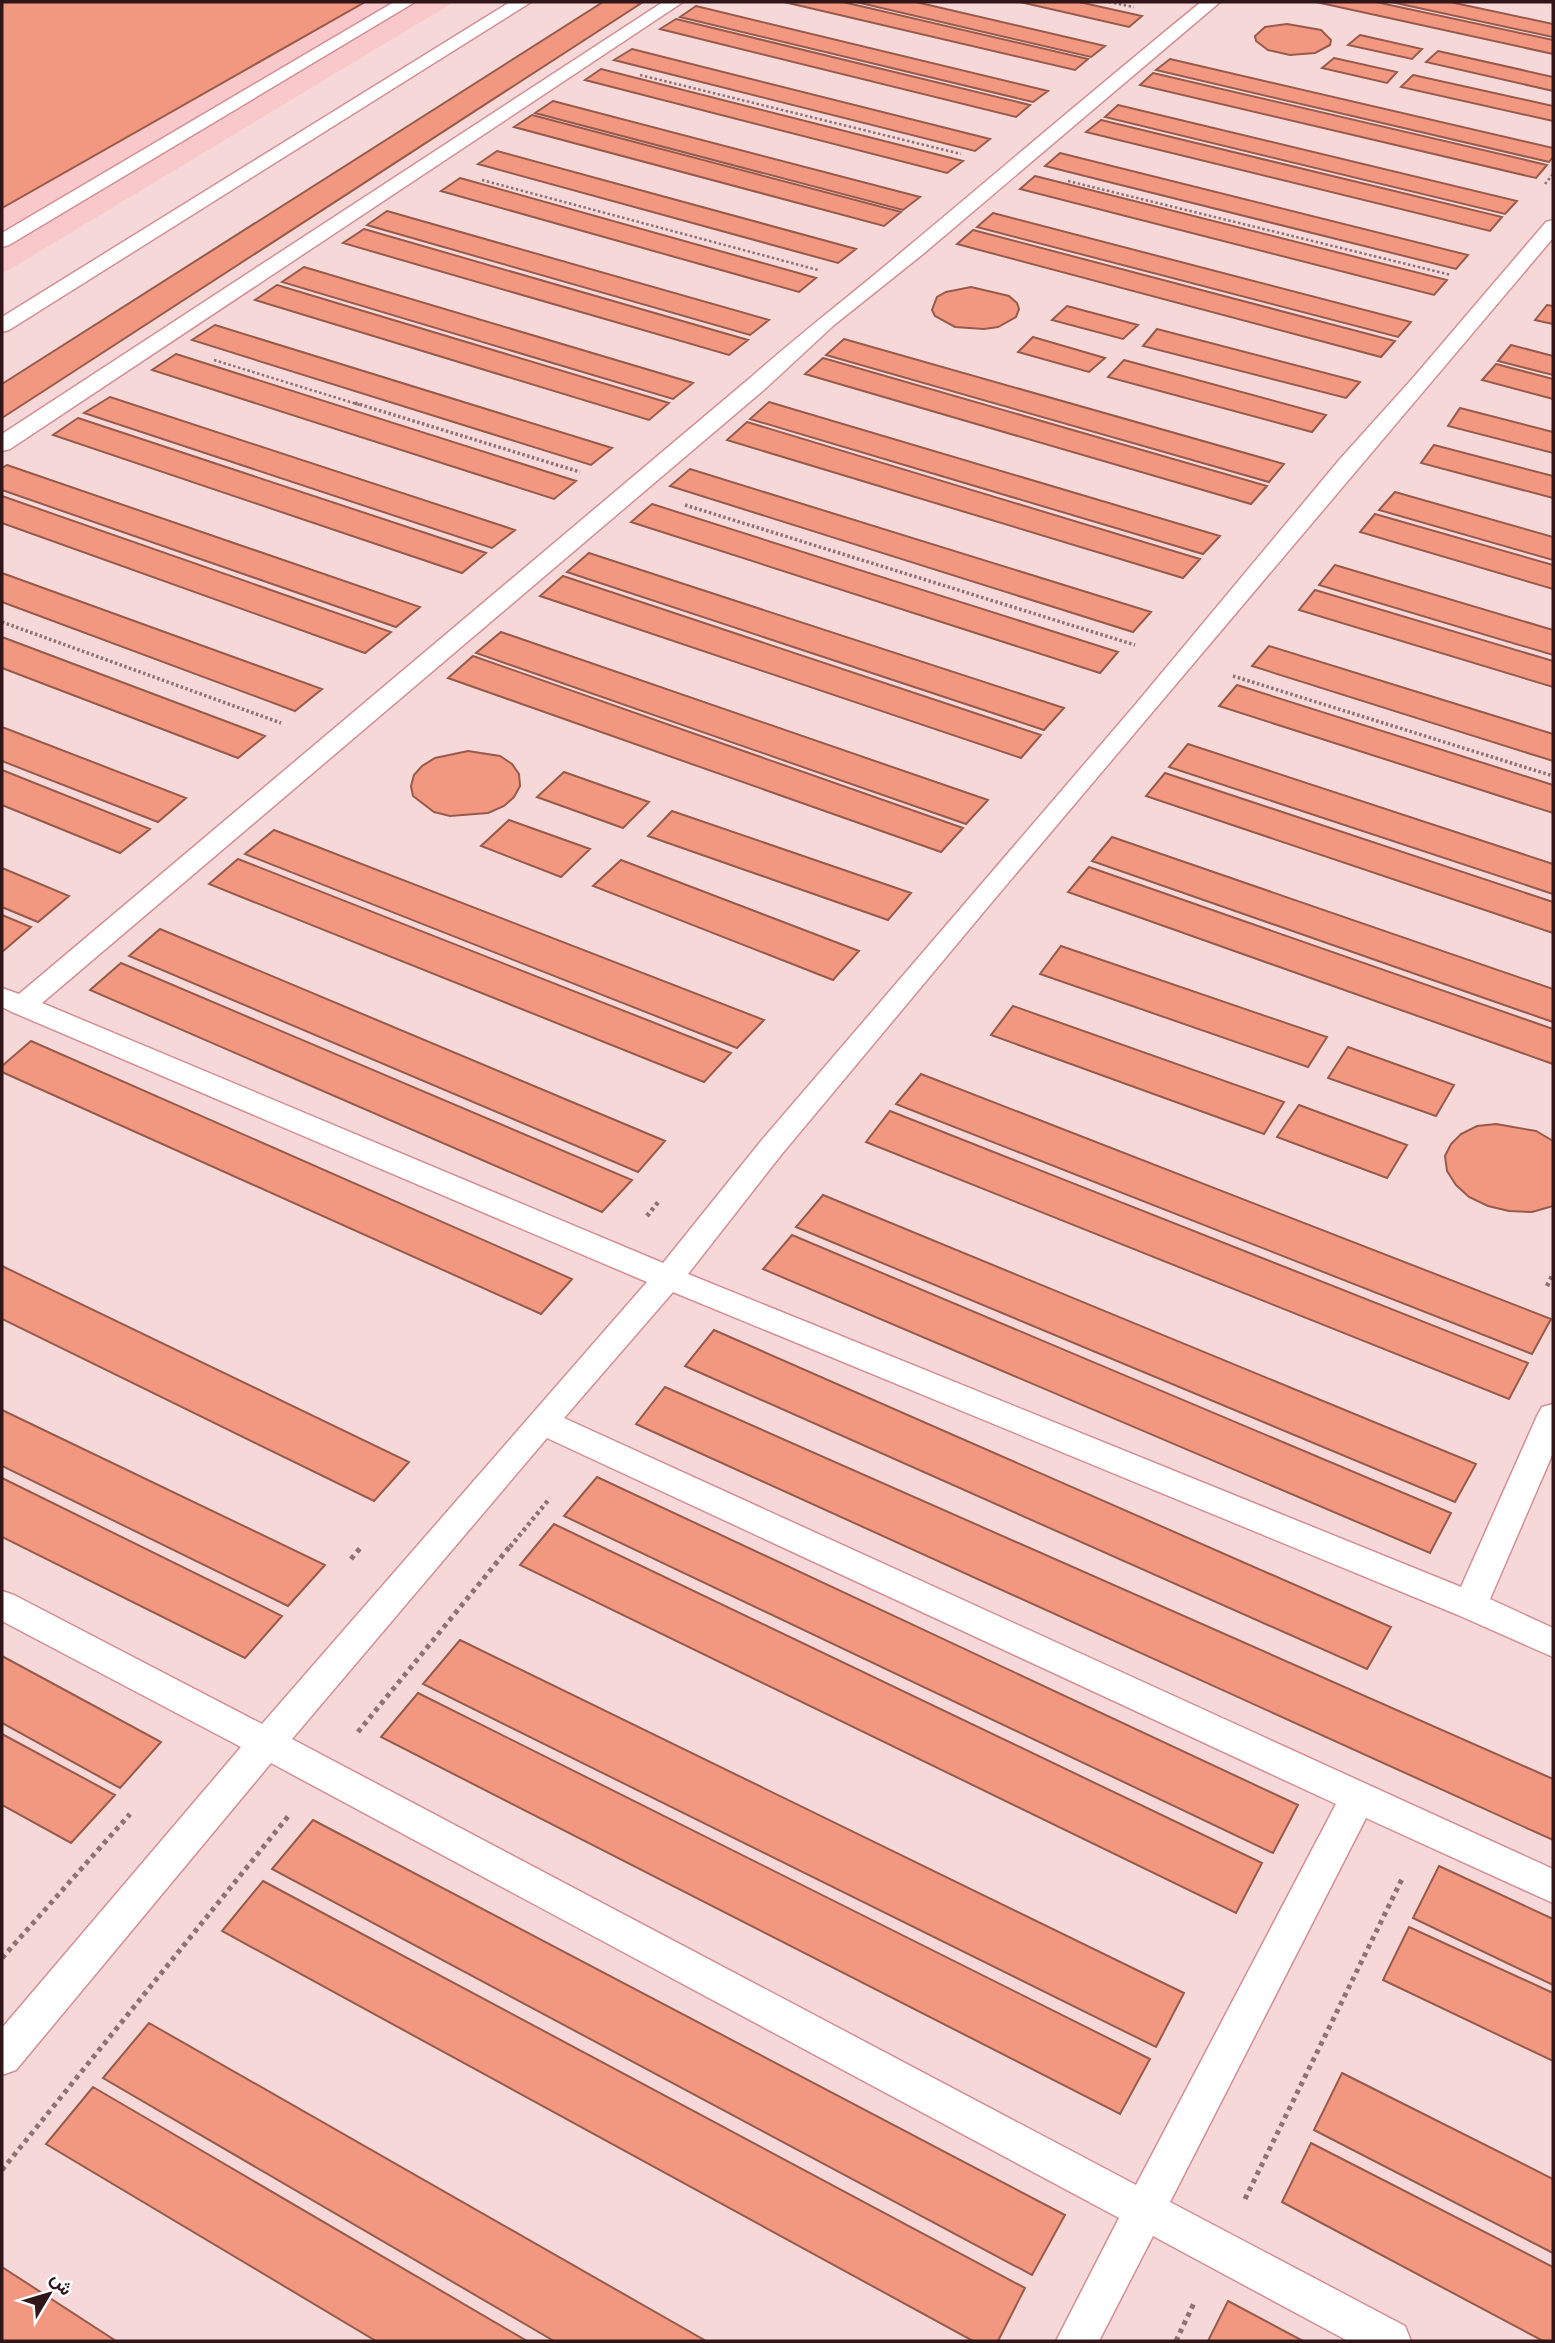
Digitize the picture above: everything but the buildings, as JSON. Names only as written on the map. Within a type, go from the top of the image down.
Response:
[{"type":"lane","points":[[4,237],[406,2]]},
{"type":"lane","points":[[2,326],[522,2]]},
{"type":"lane","points":[[2,444],[674,2]]},
{"type":"lane","points":[[1211,2],[827,321],[758,383],[630,488],[333,744],[12,1002],[668,1278],[1470,1605],[1553,1643]]},
{"type":"lane","points":[[2,2057],[104,1933],[668,1278],[771,1148],[1553,226]]},
{"type":"lane","points":[[1470,1605],[1544,1458],[1553,1416]]},
{"type":"lane","points":[[543,1422],[1553,1887]]},
{"type":"lane","points":[[2,1605],[1390,2341]]},
{"type":"lane","points":[[1077,2341],[1359,1796]]},
{"type":"path","points":[[424,165],[873,285]]},
{"type":"path","points":[[157,343],[1553,776]]},
{"type":"path","points":[[2,622],[333,744]]},
{"type":"path","points":[[1547,1286],[1553,1274]]},
{"type":"path","points":[[1176,2341],[1426,1828]]},
{"type":"shaded area","points":[[2,2],[454,2],[2,274]]}]
